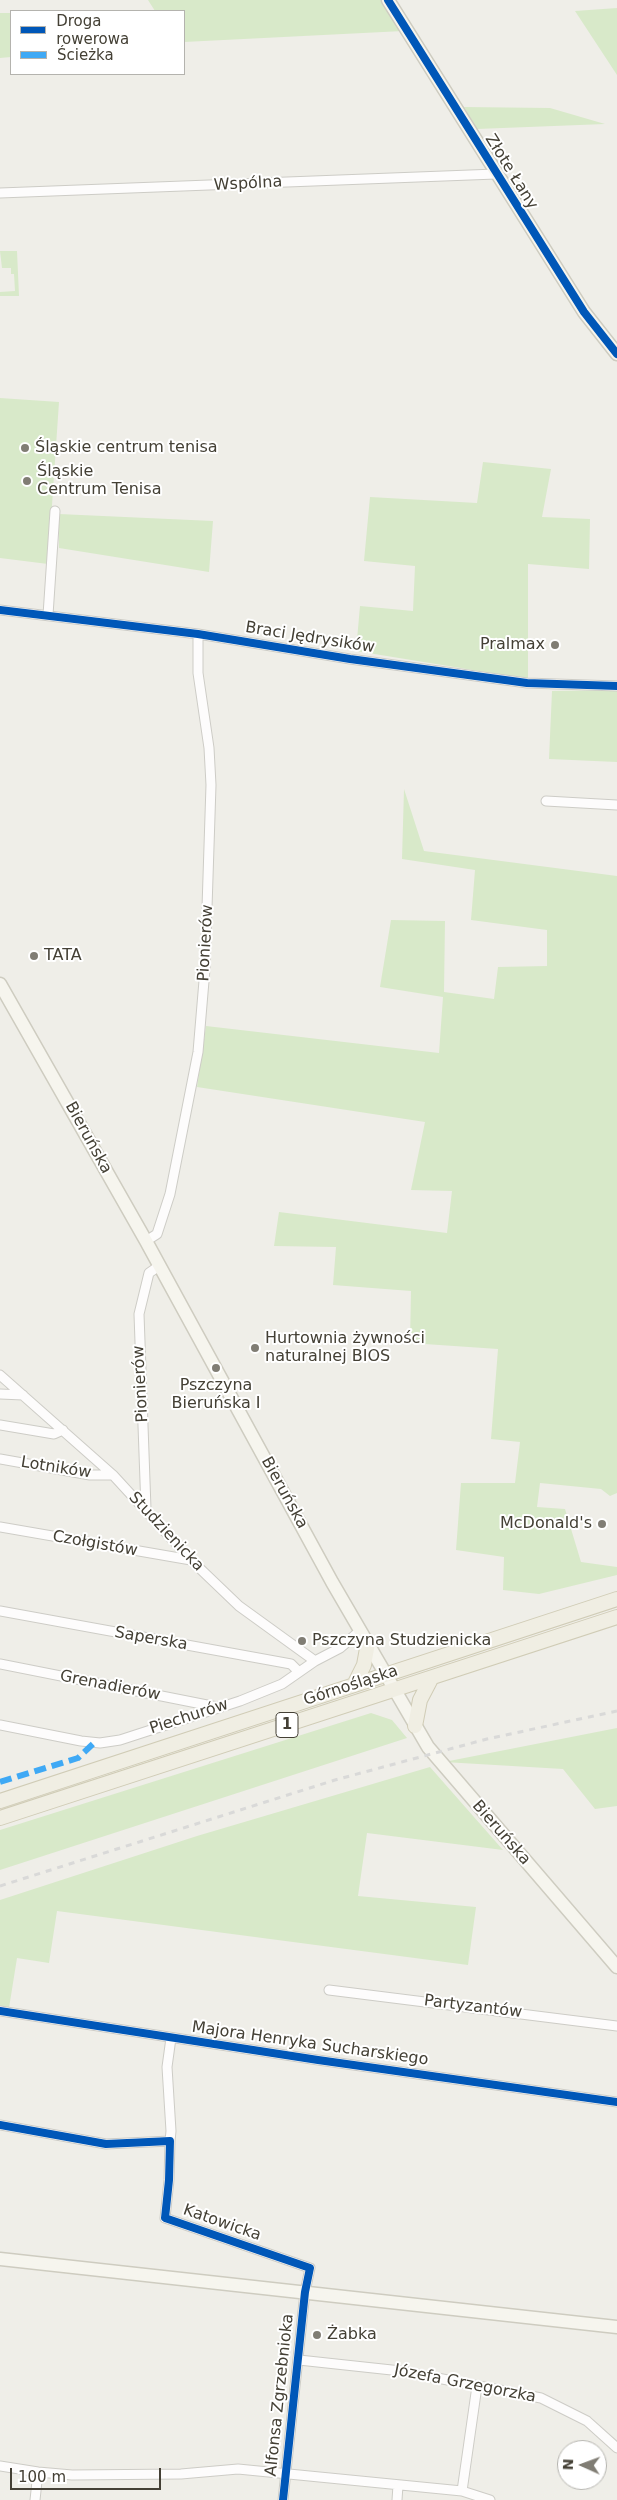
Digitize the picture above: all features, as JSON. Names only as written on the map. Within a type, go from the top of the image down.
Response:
[{"type":"main road","name":"Górnośląska","points":[[0,1800],[617,1599]]},
{"type":"main road","name":"Górnośląska","points":[[0,1818],[617,1617]]},
{"type":"main road","points":[[354,1685],[364,1665],[368,1643]]},
{"type":"main road","points":[[416,1726],[420,1700],[431,1679]]},
{"type":"street","name":"Złote Łany","points":[[388,0],[424,53],[496,174],[584,312],[617,354]]},
{"type":"street","name":"Wspólna","points":[[0,193],[496,174]]},
{"type":"street","points":[[48,615],[55,511]]},
{"type":"street","name":"Braci Jędrysików","points":[[0,610],[198,634],[350,659],[527,683],[617,686]]},
{"type":"street","name":"Pionierów","points":[[146,1242],[157,1234],[179,1157],[194,1076],[202,1013],[211,784],[209,748],[198,672],[198,634]]},
{"type":"street","points":[[546,801],[617,806]]},
{"type":"street","name":"Bieruńska","points":[[0,985],[416,1726],[446,1771],[617,1968]]},
{"type":"street","name":"Pionierów","points":[[146,1509],[139,1314],[149,1273],[159,1266]]},
{"type":"street","name":"Studzienicka","points":[[0,1375],[113,1475],[191,1560],[239,1606],[315,1661]]},
{"type":"street","points":[[0,1394],[23,1395]]},
{"type":"street","name":"Lotników","points":[[0,1425],[54,1434],[63,1430]]},
{"type":"street","name":"Lotników","points":[[0,1459],[90,1475],[113,1475]]},
{"type":"street","name":"Czołgistów","points":[[0,1527],[191,1560]]},
{"type":"street","name":"Saperska","points":[[0,1612],[291,1664],[299,1672]]},
{"type":"street","name":"Piechurów","points":[[0,1725],[81,1741],[120,1740],[282,1684],[315,1661],[340,1648],[361,1630]]},
{"type":"street","name":"Grenadierów","points":[[0,1664],[220,1707]]},
{"type":"street","name":"Partyzantów","points":[[329,1990],[617,2026]]},
{"type":"street","name":"Majora Henryka Sucharskiego","points":[[0,2011],[171,2038],[617,2102]]},
{"type":"street","points":[[0,2125],[106,2144],[170,2142],[167,2067],[171,2038]]},
{"type":"street","name":"Katowicka","points":[[170,2142],[169,2180],[164,2218],[310,2268],[305,2292]]},
{"type":"street","points":[[0,2259],[617,2327]]},
{"type":"street","name":"Alfonsa Zgrzebnioka","points":[[283,2500],[305,2292]]},
{"type":"street","name":"Józefa Grzegorzka","points":[[298,2360],[401,2371],[541,2398],[561,2406],[587,2421],[617,2448]]},
{"type":"street","points":[[462,2491],[477,2386]]},
{"type":"street","points":[[0,2466],[38,2472],[72,2474],[181,2474],[238,2469],[462,2491],[490,2500]]},
{"type":"street","points":[[35,2500],[38,2472]]},
{"type":"street","points":[[397,2500],[398,2485]]},
{"type":"green space","points":[[148,0],[382,0],[403,31],[185,42],[185,10],[154,10]]},
{"type":"green space","points":[[617,8],[617,75],[575,11]]},
{"type":"green space","points":[[0,13],[10,13],[10,57],[0,58]]},
{"type":"green space","points":[[464,107],[550,108],[605,124],[477,129]]},
{"type":"green space","points":[[0,251],[17,251],[19,296],[0,296],[0,292],[15,291],[14,274],[11,274],[11,268],[2,268]]},
{"type":"green space","name":"Śląskie Centrum Tenisa","points":[[0,398],[59,402],[48,564],[0,558]]},
{"type":"green space","points":[[483,462],[551,469],[542,517],[590,519],[589,569],[528,564],[528,679],[356,651],[360,606],[413,611],[415,566],[364,561],[370,497],[477,503]]},
{"type":"green space","points":[[59,514],[213,521],[209,572],[59,548]]},
{"type":"green space","points":[[617,690],[617,762],[549,759],[552,691]]},
{"type":"green space","points":[[404,789],[424,851],[617,876],[617,1493],[610,1496],[601,1489],[540,1483],[537,1507],[565,1509],[581,1562],[617,1567],[617,1575],[539,1594],[503,1590],[504,1557],[456,1550],[461,1483],[515,1483],[520,1442],[491,1439],[498,1349],[410,1343],[411,1291],[333,1285],[336,1247],[274,1246],[279,1212],[447,1233],[452,1191],[411,1190],[425,1122],[197,1087],[206,1026],[439,1053],[443,997],[380,987],[391,920],[445,921],[444,992],[494,999],[498,967],[547,966],[547,930],[471,920],[475,870],[402,859]]},
{"type":"green space","points":[[371,1713],[392,1720],[407,1738],[0,1870],[0,1830]]},
{"type":"green space","points":[[617,1728],[617,1806],[595,1809],[563,1769],[444,1762]]},
{"type":"green space","points":[[430,1767],[503,1850],[367,1833],[358,1896],[476,1907],[468,1965],[57,1911],[49,1963],[17,1958],[9,2008],[0,2007],[0,1900],[197,1836]]},
{"type":"railway","points":[[0,1886],[335,1780],[487,1739],[617,1711]]},
{"type":"marked path","points":[[0,1782],[78,1758],[95,1742]]},
{"type":"cycle path","points":[[388,0],[584,312],[617,354]]},
{"type":"cycle path","points":[[0,610],[198,634],[350,659],[527,683],[617,686]]},
{"type":"cycle path","points":[[0,2011],[318,2060],[617,2102]]},
{"type":"cycle path","points":[[0,2125],[106,2144],[170,2141],[169,2180],[165,2218],[310,2268],[305,2292],[283,2500]]},
{"type":"place","name":"Śląskie centrum tenisa","points":[[25,448]]},
{"type":"place","name":"Śląskie Centrum Tenisa","points":[[27,481]]},
{"type":"place","name":"Pralmax","points":[[555,645]]},
{"type":"place","name":"TATA","points":[[34,956]]},
{"type":"place","name":"Hurtownia żywności naturalnej BIOS","points":[[255,1348]]},
{"type":"place","name":"Pszczyna Bieruńska I","points":[[216,1368]]},
{"type":"place","name":"McDonald's","points":[[602,1524]]},
{"type":"place","name":"Pszczyna Studzienicka","points":[[302,1641]]},
{"type":"place","name":"Żabka","points":[[317,2335]]}]
